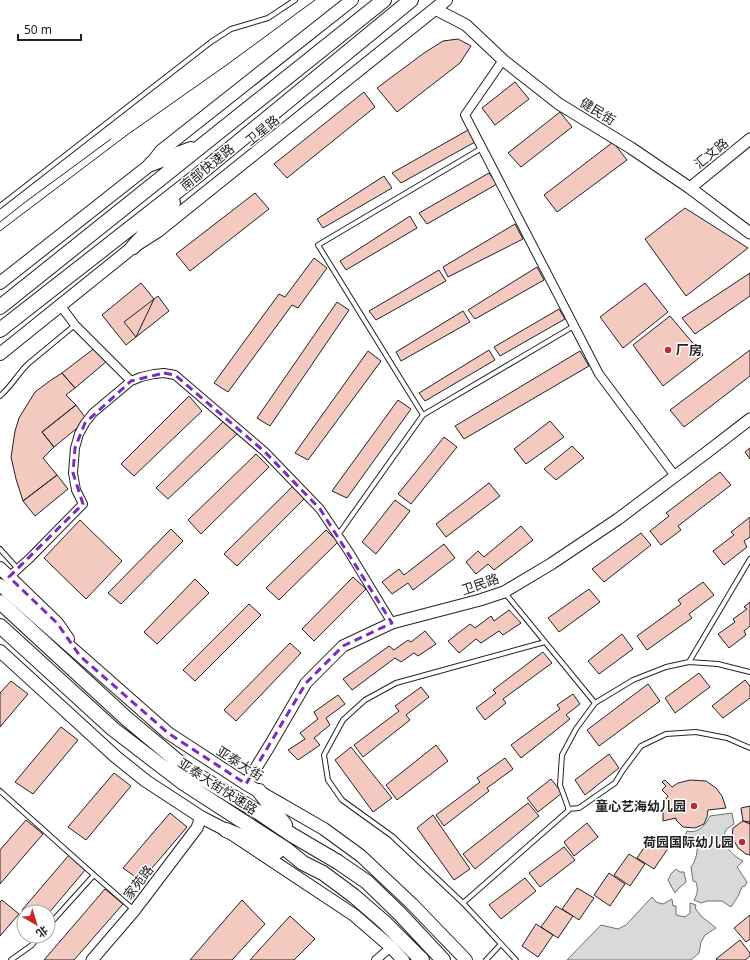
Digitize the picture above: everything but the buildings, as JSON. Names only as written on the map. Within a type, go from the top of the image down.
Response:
[{"type":"highway","name":"南部快速路","points":[[0,307],[384,0]]},
{"type":"highway","name":"南部快速路","points":[[0,330],[198,175],[411,0]]},
{"type":"highway","points":[[151,164],[203,145]]},
{"type":"highway","points":[[133,247],[198,175]]},
{"type":"highway","name":"亚泰大街快速路","points":[[0,602],[126,719],[187,769],[338,862],[367,882],[443,960]]},
{"type":"highway","name":"亚泰大街快速路","points":[[0,626],[114,729],[182,782],[287,850],[303,863],[323,873],[354,896],[384,922],[422,960]]},
{"type":"highway","points":[[259,791],[292,835]]},
{"type":"highway","points":[[226,830],[303,863]]},
{"type":"main road","points":[[2,280],[151,164],[161,151],[352,0]]},
{"type":"main road","name":"卫星路","points":[[0,354],[133,247],[158,231],[446,0]]},
{"type":"main road","name":"亚泰大街","points":[[0,568],[80,656],[168,733],[246,784],[324,829],[361,856],[412,904],[466,960]]},
{"type":"main road","points":[[0,651],[116,757],[146,781],[201,817],[226,830],[354,915],[391,947],[403,960]]},
{"type":"street","name":"健民街","points":[[435,10],[466,25],[503,60],[559,104],[631,148],[690,188],[750,232]]},
{"type":"street","points":[[503,60],[465,115],[599,374],[675,476]]},
{"type":"street","name":"汇文路","points":[[690,188],[750,139]]},
{"type":"street","points":[[60,305],[75,325],[131,381]]},
{"type":"street","points":[[9,577],[30,558],[83,504],[76,490],[73,473],[75,448],[79,434],[85,423],[93,413],[131,381],[141,377],[164,373],[175,375],[265,452],[320,509],[349,552],[392,623]]},
{"type":"street","name":"卫民路","points":[[246,784],[306,683],[342,646],[392,623],[480,600],[504,592],[551,564],[618,519],[750,419]]},
{"type":"street","name":"家苑路","points":[[92,960],[134,910],[197,828],[201,817]]},
{"type":"street","points":[[376,960],[391,947]]},
{"type":"lane","points":[[0,206],[211,42],[231,29],[268,18],[294,0]]},
{"type":"lane","points":[[423,415],[318,245],[482,148]]},
{"type":"lane","points":[[0,396],[8,389],[29,363],[75,325]]},
{"type":"lane","points":[[338,535],[423,415],[574,326]]},
{"type":"lane","points":[[0,549],[9,577]]},
{"type":"lane","points":[[689,662],[750,559]]},
{"type":"lane","points":[[504,592],[595,703]]},
{"type":"lane","points":[[516,960],[463,903],[392,836],[342,800],[328,780],[324,755],[343,720],[365,700],[396,683],[545,642]]},
{"type":"lane","points":[[463,903],[569,810],[560,785],[562,755],[576,729],[595,703],[633,680],[666,667],[689,662],[718,664],[750,672]]},
{"type":"lane","points":[[568,809],[579,808],[615,783],[641,746],[666,734],[696,732],[727,738],[750,748]]},
{"type":"lane","points":[[0,791],[134,910]]},
{"type":"lane","points":[[56,917],[94,875]]},
{"type":"lane","points":[[11,960],[33,944]]},
{"type":"lane","points":[[486,960],[501,944]]},
{"type":"highlighted area","points":[[164,373],[175,375],[265,452],[320,509],[392,623],[343,646],[306,683],[246,784],[168,733],[80,656],[57,623],[9,577],[83,504],[73,473],[75,448],[85,423],[131,381]]},
{"type":"shaded area","points":[[732,813],[734,824],[726,830],[724,840],[731,852],[743,861],[737,867],[747,882],[745,886],[742,887],[731,907],[722,901],[707,901],[701,903],[694,900],[697,889],[696,882],[693,881],[691,867],[696,856],[697,843],[685,841],[684,839],[687,831],[691,832],[698,830],[706,823],[710,816]]},
{"type":"shaded area","points":[[676,869],[680,872],[684,872],[686,882],[675,893],[668,880]]},
{"type":"shaded area","points":[[652,897],[656,902],[663,904],[672,899],[673,906],[676,906],[676,915],[685,917],[690,913],[690,903],[696,905],[695,908],[701,916],[716,928],[705,935],[701,942],[699,953],[691,960],[567,960],[601,925],[618,929],[626,925]]},
{"type":"tram line","points":[[0,231],[127,135],[228,64],[315,0]]},
{"type":"tram line","points":[[0,222],[111,139]]},
{"type":"place","name":"厂房","points":[[668,350]]},
{"type":"place","name":"童心艺海幼儿园","points":[[694,806]]},
{"type":"place","name":"荷园国际幼儿园","points":[[742,842]]}]
